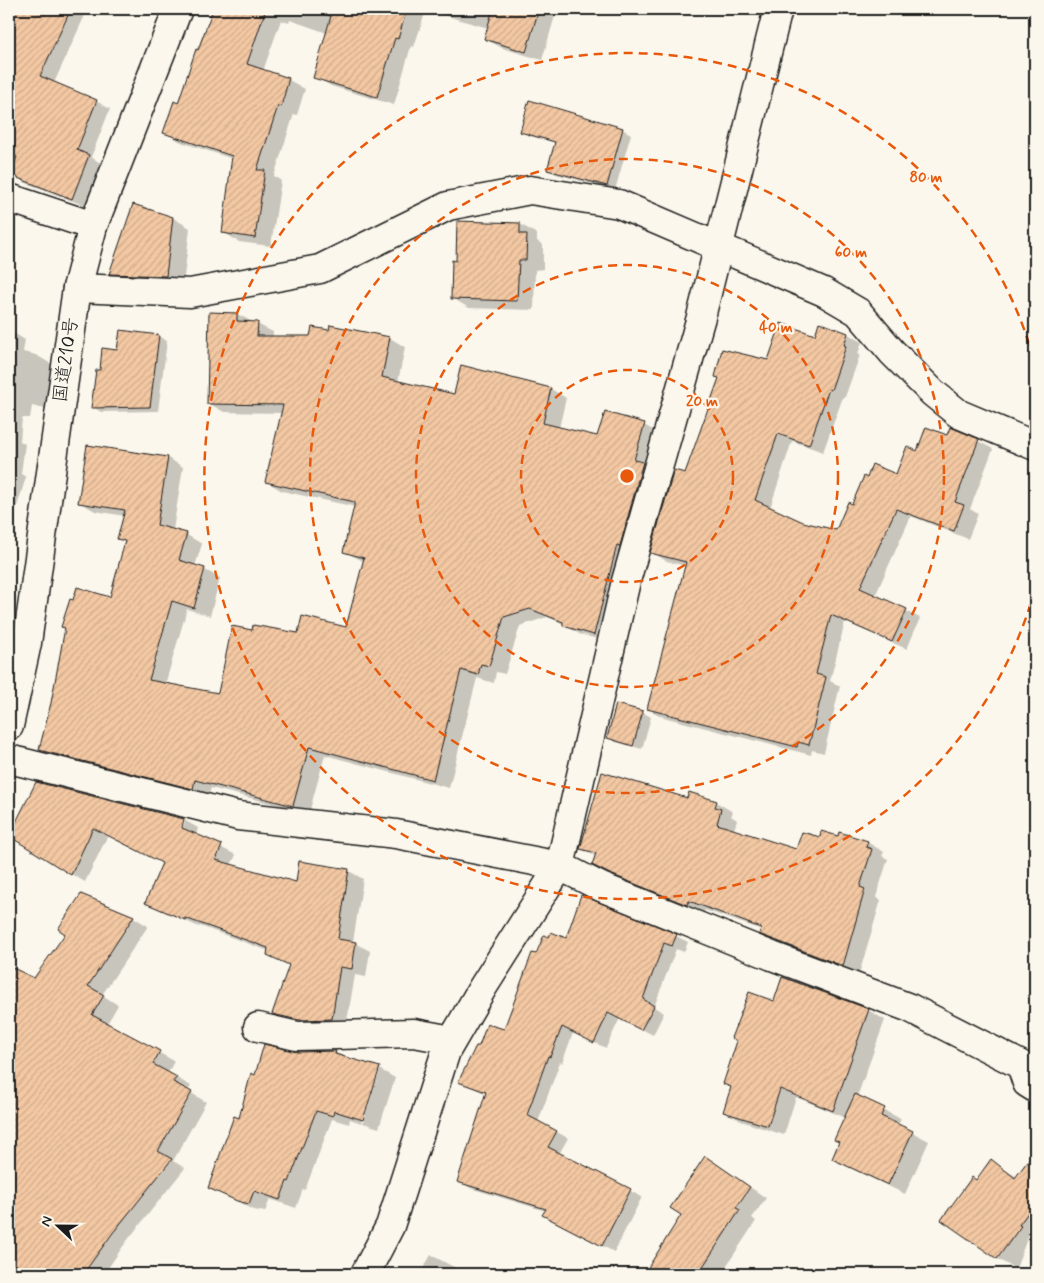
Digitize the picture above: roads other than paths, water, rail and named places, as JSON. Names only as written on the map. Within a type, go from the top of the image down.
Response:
[{"type":"main road","name":"国道210号","points":[[9,726],[27,643],[77,288],[94,226],[178,9]]},
{"type":"main road","points":[[365,1274],[390,1226],[446,1051],[560,866],[626,581],[701,317],[717,246],[778,9]]},
{"type":"main road","points":[[77,288],[190,293],[320,269],[448,206],[530,190],[619,204],[824,292],[858,312],[892,352],[934,393],[960,414],[1035,446]]},
{"type":"main road","points":[[9,198],[94,226]]},
{"type":"main road","points":[[9,759],[238,816],[396,834],[560,866],[600,887],[772,956],[910,1008],[1021,1065],[1027,1084],[1035,1088]]},
{"type":"main road","points":[[258,1027],[297,1036],[414,1033],[452,1040]]}]
